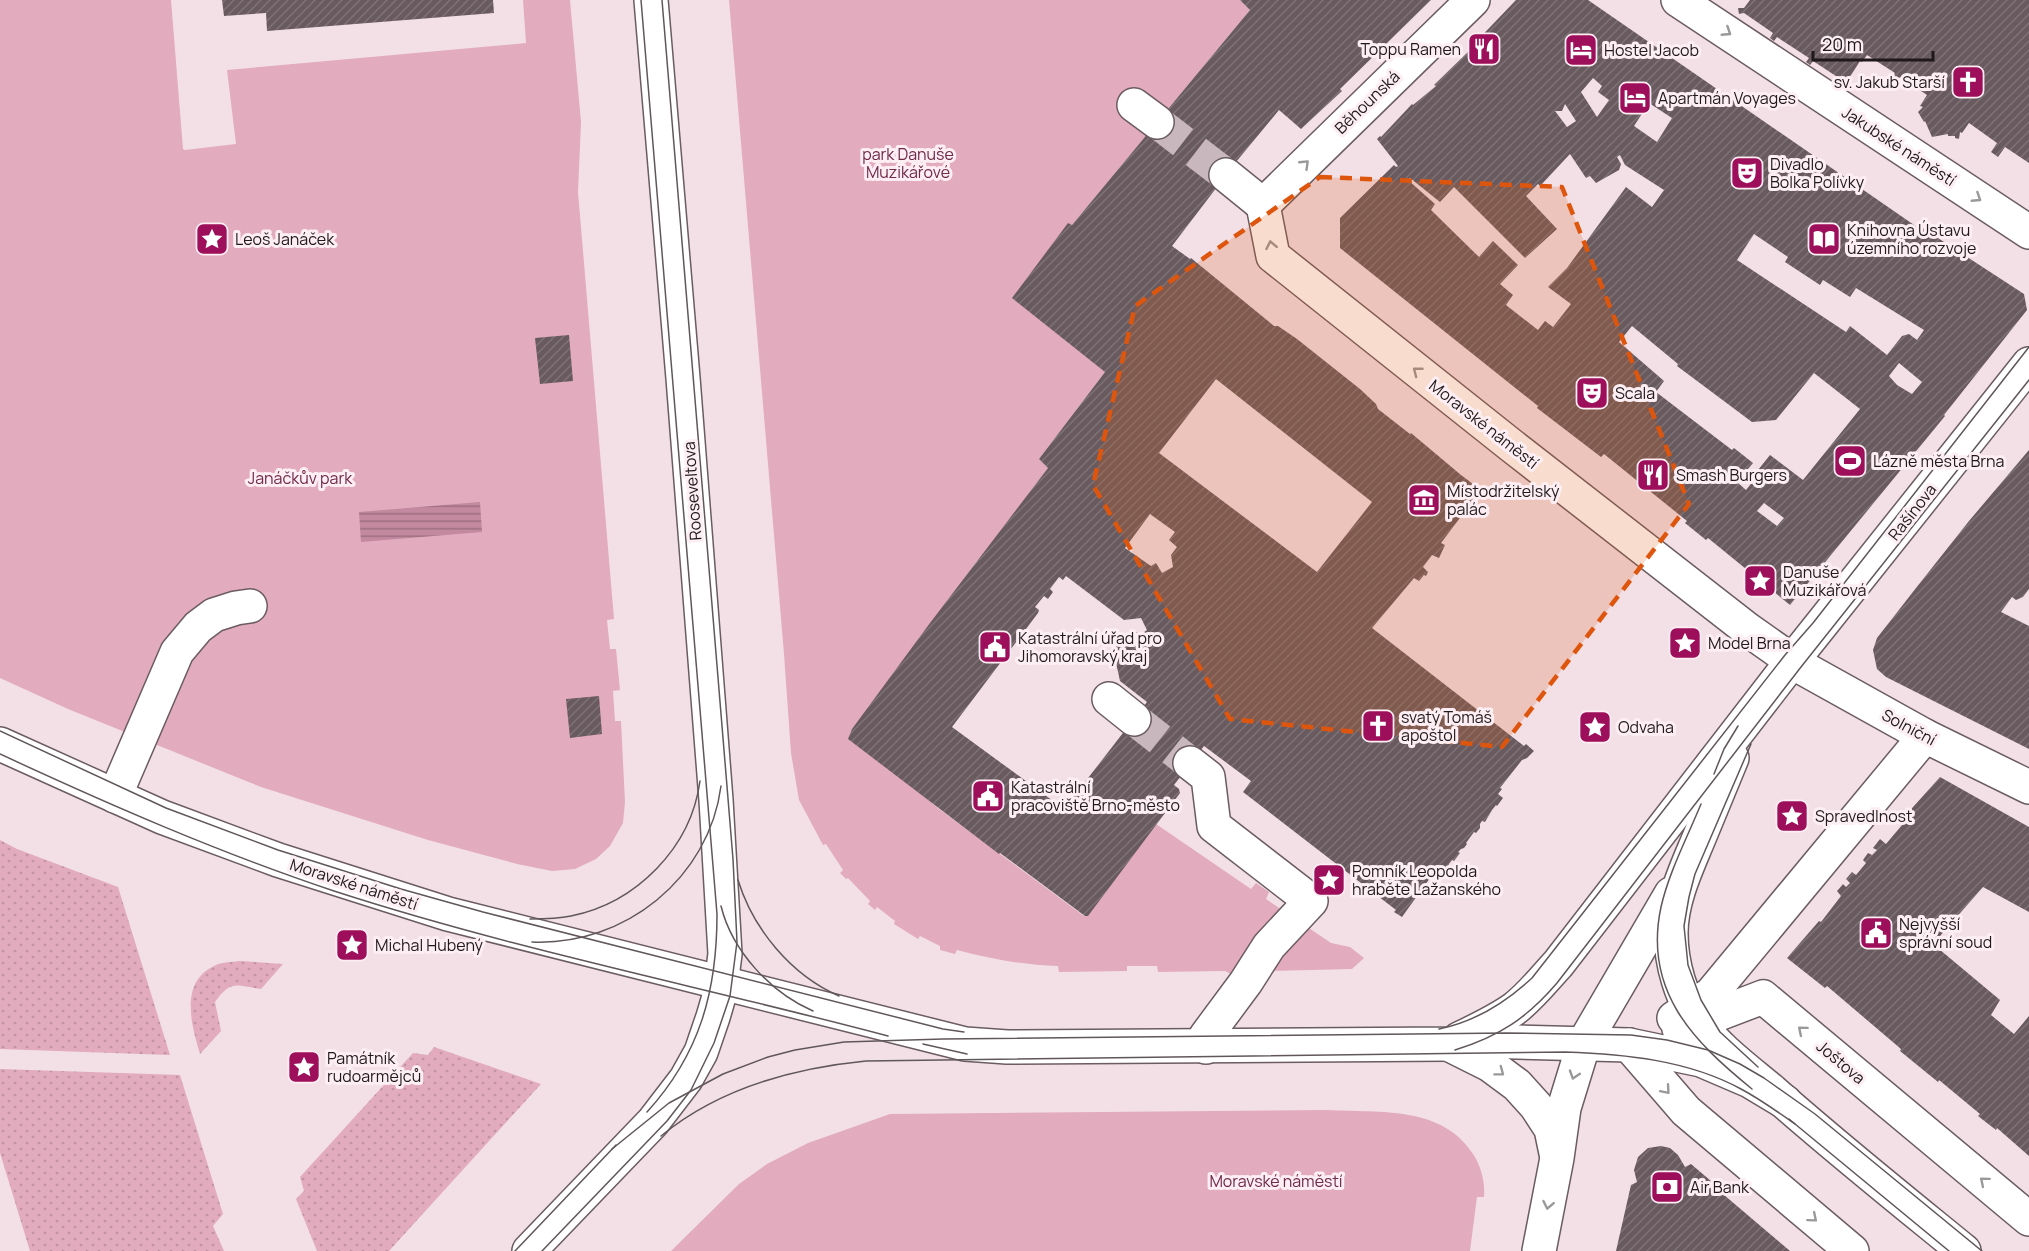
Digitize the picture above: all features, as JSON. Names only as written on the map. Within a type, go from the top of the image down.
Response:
[{"type":"street","name":"Rooseveltova","points":[[651,0],[726,938],[722,982]]},
{"type":"street","name":"Běhounská","points":[[1263,205],[1473,0]]},
{"type":"street","name":"Jakubské náměstí","points":[[1678,0],[2029,232]]},
{"type":"street","points":[[1226,175],[1263,205]]},
{"type":"street","name":"Moravské náměstí","points":[[1263,205],[1273,256],[1747,629],[1793,660],[1558,964],[1531,993],[1500,1018],[1449,1044]]},
{"type":"street","name":"Rašínova","points":[[1793,660],[2029,363]]},
{"type":"street","points":[[115,796],[177,652],[198,627],[214,615],[250,606]]},
{"type":"street","name":"Solniční","points":[[1793,660],[1801,667],[1925,736],[2029,787]]},
{"type":"street","name":"Moravské náměstí","points":[[1726,1051],[1694,1015],[1676,971],[1671,931],[1675,905],[1684,875],[1732,759],[1769,692]]},
{"type":"street","points":[[1694,1015],[1925,736]]},
{"type":"street","name":"Moravské náměstí","points":[[0,744],[162,817],[278,860],[448,914],[943,1039],[983,1046],[1206,1047],[1449,1044],[1482,1041],[1584,1042]]},
{"type":"street","points":[[1190,763],[1208,777],[1214,826],[1311,901],[1269,946],[1246,982],[1206,1036],[1206,1047]]},
{"type":"street","name":"Moravské náměstí","points":[[1539,1251],[1564,1108],[1584,1042],[1661,908],[1684,875]]},
{"type":"street","points":[[529,1251],[669,1103],[686,1079],[700,1052],[713,1017],[722,982]]},
{"type":"street","name":"Joštova","points":[[1629,1045],[1657,1038],[1694,1015],[1763,997],[2029,1219]]},
{"type":"street","name":"Joštova","points":[[1584,1042],[1629,1045],[1701,1060],[1750,1081],[1785,1102]]},
{"type":"street","name":"Moravské náměstí","points":[[1449,1044],[1490,1065],[1517,1085],[1536,1106],[1551,1129],[1557,1158]]},
{"type":"street","points":[[1629,1045],[1686,1111],[1852,1251]]},
{"type":"street","name":"Joštova","points":[[1726,1051],[1964,1251]]},
{"type":"highlighted area","points":[[1320,177],[1562,187],[1689,504],[1502,747],[1230,719],[1093,485],[1135,306]]},
{"type":"green space","name":"Janáčkův park","points":[[0,0],[171,0],[183,149],[185,150],[236,144],[227,70],[526,43],[523,0],[570,0],[581,122],[578,192],[614,619],[607,620],[610,649],[616,649],[620,690],[613,691],[615,721],[621,721],[625,802],[623,823],[610,846],[596,859],[575,869],[552,871],[428,840],[261,787],[68,709],[0,678]]},
{"type":"green space","name":"park Danuše Muzikářové","points":[[729,0],[1240,0],[1250,10],[1072,225],[1068,224],[1105,372],[1039,459],[1048,468],[850,733],[939,809],[1084,916],[1088,915],[1156,824],[1251,889],[1256,883],[1269,892],[1266,899],[1331,943],[1350,947],[1364,958],[1352,969],[1270,971],[1241,979],[1225,971],[1158,972],[1157,966],[1127,966],[1127,971],[1059,972],[1058,966],[1007,961],[957,950],[955,954],[940,950],[940,946],[920,936],[918,939],[894,924],[895,921],[877,907],[875,910],[868,904],[870,901],[848,878],[846,879],[840,873],[843,870],[826,844],[823,845],[799,800],[791,753]]},
{"type":"green space","points":[[0,840],[17,849],[118,887],[170,1055],[0,1049]]},
{"type":"green space","points":[[240,961],[283,964],[261,989],[235,986],[230,987],[221,995],[215,1002],[221,1031],[200,1054],[191,1017],[192,992],[204,972],[216,965]]},
{"type":"green space","points":[[434,1047],[541,1084],[389,1251],[317,1251],[296,1199],[304,1191],[300,1177],[413,1053],[428,1055]]},
{"type":"green space","points":[[0,1069],[180,1075],[223,1214],[213,1226],[224,1251],[30,1251],[0,1153]]},
{"type":"green space","name":"Moravské náměstí","points":[[1327,1110],[1410,1115],[1446,1128],[1462,1140],[1475,1157],[1484,1187],[1484,1197],[1477,1197],[1470,1251],[671,1251],[739,1184],[767,1164],[808,1143],[890,1114]]},
{"type":"shaded area","points":[[480,502],[482,532],[361,542],[359,512]]},
{"type":"building","points":[[222,0],[493,0],[494,13],[267,31],[266,13],[224,16]]},
{"type":"building","points":[[1240,0],[1431,0],[1340,89],[1342,91],[1301,129],[1279,110],[1236,162],[1238,167],[1217,187],[1172,246],[1191,258],[1274,326],[1278,326],[1297,339],[1360,389],[1376,404],[1378,409],[1481,490],[1441,543],[1445,545],[1439,558],[1432,555],[1423,567],[1428,572],[1426,576],[1424,575],[1419,581],[1414,578],[1372,628],[1524,746],[1526,744],[1534,751],[1522,760],[1500,788],[1502,789],[1498,794],[1503,798],[1485,822],[1482,821],[1480,828],[1458,852],[1460,853],[1454,861],[1452,860],[1447,870],[1440,878],[1435,875],[1432,879],[1430,878],[1402,917],[1243,792],[1251,781],[1204,746],[1174,785],[1180,793],[1088,916],[1085,916],[848,739],[852,729],[930,623],[1048,468],[1039,459],[1105,372],[1012,298],[1068,223],[1072,225],[1250,10]],"holes":[[[1216,379],[1372,502],[1317,572],[1159,453]],[[1150,514],[1175,532],[1169,540],[1177,547],[1171,555],[1173,567],[1162,573],[1156,563],[1151,566],[1125,548]],[[1066,576],[1124,620],[1141,618],[1147,630],[1140,635],[1138,632],[1124,636],[1115,648],[1120,681],[1147,702],[1064,809],[952,727],[1038,613],[1039,610],[1035,607],[1044,596],[1048,599],[1053,592],[1050,589],[1059,577],[1063,580]]]},
{"type":"building","points":[[1516,0],[1588,0],[1917,227],[1918,225],[2024,294],[2027,310],[1945,416],[1790,605],[1708,538],[1706,540],[1685,523],[1687,521],[1604,454],[1601,457],[1537,408],[1538,406],[1340,248],[1340,218],[1394,165],[1398,166],[1377,139],[1412,104],[1436,86],[1434,85]],"holes":[[[1593,78],[1602,86],[1598,92],[1609,100],[1597,117],[1581,92]],[[1649,103],[1672,118],[1657,142],[1634,126]],[[1565,104],[1576,121],[1567,127],[1555,111],[1562,111]],[[1570,154],[1586,178],[1590,176],[1596,183],[1619,170],[1621,164],[1617,157],[1620,155],[1625,165],[1664,190],[1652,207],[1626,187],[1567,268],[1548,287],[1571,304],[1553,327],[1545,321],[1538,330],[1506,305],[1513,295],[1500,284],[1518,265],[1493,241],[1479,257],[1431,210],[1435,204],[1408,180],[1410,178],[1440,202],[1454,187],[1525,258],[1557,229],[1526,196],[1538,184],[1540,186]],[[1754,234],[1788,257],[1785,262],[1820,285],[1823,280],[1850,297],[1856,288],[1924,330],[1917,340],[1909,334],[1902,336],[1887,355],[1850,326],[1846,332],[1737,260]],[[1632,326],[1678,364],[1677,366],[1752,422],[1776,420],[1814,373],[1860,409],[1803,480],[1770,455],[1758,470],[1761,472],[1752,478],[1754,480],[1746,490],[1737,482],[1753,463],[1734,448],[1732,450],[1656,392],[1664,381],[1619,342]],[[1899,363],[1922,382],[1912,394],[1897,385],[1889,376]],[[1764,503],[1784,518],[1777,526],[1757,511]]]},
{"type":"building","name":"sv. Jakub Starší","points":[[1750,0],[2029,0],[2029,163],[2005,147],[1998,157],[1991,152],[1997,143],[1969,123],[1962,133],[1960,132],[1959,139],[1955,136],[1948,136],[1948,134],[1932,137],[1918,112],[1923,107],[1920,106],[1927,95],[1900,77],[1895,84],[1890,80],[1895,73],[1867,55],[1862,62],[1860,61],[1848,80],[1849,86],[1845,87],[1842,80],[1813,61],[1810,65],[1806,62],[1809,58],[1777,37],[1774,41],[1770,38],[1773,33],[1744,13],[1739,14],[1738,8],[1744,8]]},
{"type":"building","points":[[569,335],[573,381],[540,384],[535,338]]},
{"type":"building","points":[[2029,450],[2029,589],[2023,597],[2016,600],[2012,597],[2001,612],[2029,626],[2029,749],[1886,677],[1877,669],[1873,650],[1877,638],[1969,521]]},
{"type":"building","points":[[599,696],[602,734],[570,738],[566,699]]},
{"type":"building","name":"Nejvyšší správní soud","points":[[1940,777],[2029,827],[2029,912],[1983,887],[1933,944],[2000,1000],[1991,1015],[2014,1034],[2029,1016],[2029,1156],[1997,1128],[1996,1130],[1978,1116],[1980,1114],[1939,1080],[1938,1082],[1900,1051],[1901,1049],[1827,986],[1825,988],[1787,958],[1819,921],[1821,922],[1841,896],[1837,891],[1843,884],[1846,887],[1850,883],[1846,879],[1852,872],[1856,875],[1866,863],[1863,860],[1868,853],[1872,855],[1877,850],[1873,848],[1880,839],[1886,844],[1907,819],[1905,816]]},
{"type":"building","points":[[1661,1146],[1670,1148],[1678,1155],[1685,1167],[1691,1164],[1790,1251],[1616,1251],[1631,1185],[1637,1182],[1634,1170],[1638,1157],[1648,1148]]},
{"type":"tunnel","points":[[1157,122],[1226,175]]},
{"type":"tunnel","points":[[1134,719],[1190,763]]},
{"type":"tram line","points":[[641,0],[717,914],[714,969],[702,1020],[680,1067],[647,1112]]},
{"type":"tram line","points":[[542,1251],[667,1121],[691,1090],[714,1043],[730,996],[737,942],[733,859],[662,0]]},
{"type":"tram line","points":[[1439,1029],[1452,1026],[1489,1010],[1532,978],[2029,347]]},
{"type":"tram line","points":[[1455,1050],[1486,1039],[1512,1024],[1535,1006],[1557,983],[1801,667],[2029,380]]},
{"type":"tram line","points":[[1714,774],[1724,749],[1738,726]]},
{"type":"tram line","points":[[0,731],[166,808],[278,850],[401,889],[943,1029],[964,1032]]},
{"type":"tram line","points":[[1751,744],[1695,874],[1684,926],[1688,965],[1701,1000],[1720,1032],[1758,1067]]},
{"type":"tram line","points":[[0,754],[166,827],[249,861],[334,891],[471,932],[888,1036]]},
{"type":"tram line","points":[[530,919],[566,917],[595,909],[617,899],[638,885],[672,850],[685,829],[695,806],[700,781]]},
{"type":"tram line","points":[[532,942],[566,940],[599,932],[630,919],[657,900],[680,877],[699,850],[713,819],[721,786]]},
{"type":"tram line","points":[[1701,804],[1664,894],[1657,937],[1659,964],[1666,989],[1693,1032],[1710,1052],[1752,1089]]},
{"type":"tram line","points":[[738,880],[753,916],[776,948],[805,976],[839,996]]},
{"type":"tram line","points":[[721,906],[734,939],[755,969],[782,993],[813,1011]]},
{"type":"tram line","points":[[612,1149],[669,1103],[723,1074],[768,1057],[844,1042],[1507,1033],[1631,1035],[1667,1040],[1708,1050],[1764,1078],[1815,1114],[1982,1251]]},
{"type":"tram line","points":[[923,1044],[967,1054]]},
{"type":"tram line","points":[[661,1136],[707,1105],[732,1093],[785,1075],[866,1061],[1565,1052],[1655,1060],[1699,1071],[1748,1093],[1795,1124]]},
{"type":"tram line","points":[[1789,1119],[1949,1251]]},
{"type":"tram line","points":[[515,1251],[616,1145]]},
{"type":"place","name":"Toppu Ramen","points":[[1484,49]]},
{"type":"place","name":"Hostel Jacob","points":[[1581,50]]},
{"type":"place","name":"sv. Jakub Starší","points":[[1968,82]]},
{"type":"place","name":"Apartmán Voyages","points":[[1635,98]]},
{"type":"place","name":"Divadlo Bolka Polívky","points":[[1747,173]]},
{"type":"place","name":"Leoš Janáček","points":[[212,239]]},
{"type":"place","name":"Knihovna Ústavu územního rozvoje","points":[[1824,239]]},
{"type":"place","name":"Scala","points":[[1592,393]]},
{"type":"place","name":"Lázně města Brna","points":[[1850,461]]},
{"type":"place","name":"Smash Burgers","points":[[1653,475]]},
{"type":"place","name":"Místodržitelský palác","points":[[1424,500]]},
{"type":"place","name":"Danuše Muzikářová","points":[[1760,581]]},
{"type":"place","name":"Model Brna","points":[[1685,643]]},
{"type":"place","name":"Katastrální úřad pro Jihomoravský kraj","points":[[995,647]]},
{"type":"place","name":"svatý Tomáš apoštol","points":[[1378,726]]},
{"type":"place","name":"Odvaha","points":[[1595,727]]},
{"type":"place","name":"Katastrální pracoviště Brno-město","points":[[988,796]]},
{"type":"place","name":"Spravedlnost","points":[[1792,816]]},
{"type":"place","name":"Pomník Leopolda hraběte Lažanského","points":[[1329,880]]},
{"type":"place","name":"Nejvyšší správní soud","points":[[1876,933]]},
{"type":"place","name":"Michal Hubený","points":[[352,945]]},
{"type":"place","name":"Památník rudoarmějců","points":[[304,1067]]},
{"type":"place","name":"Air Bank","points":[[1667,1187]]}]
